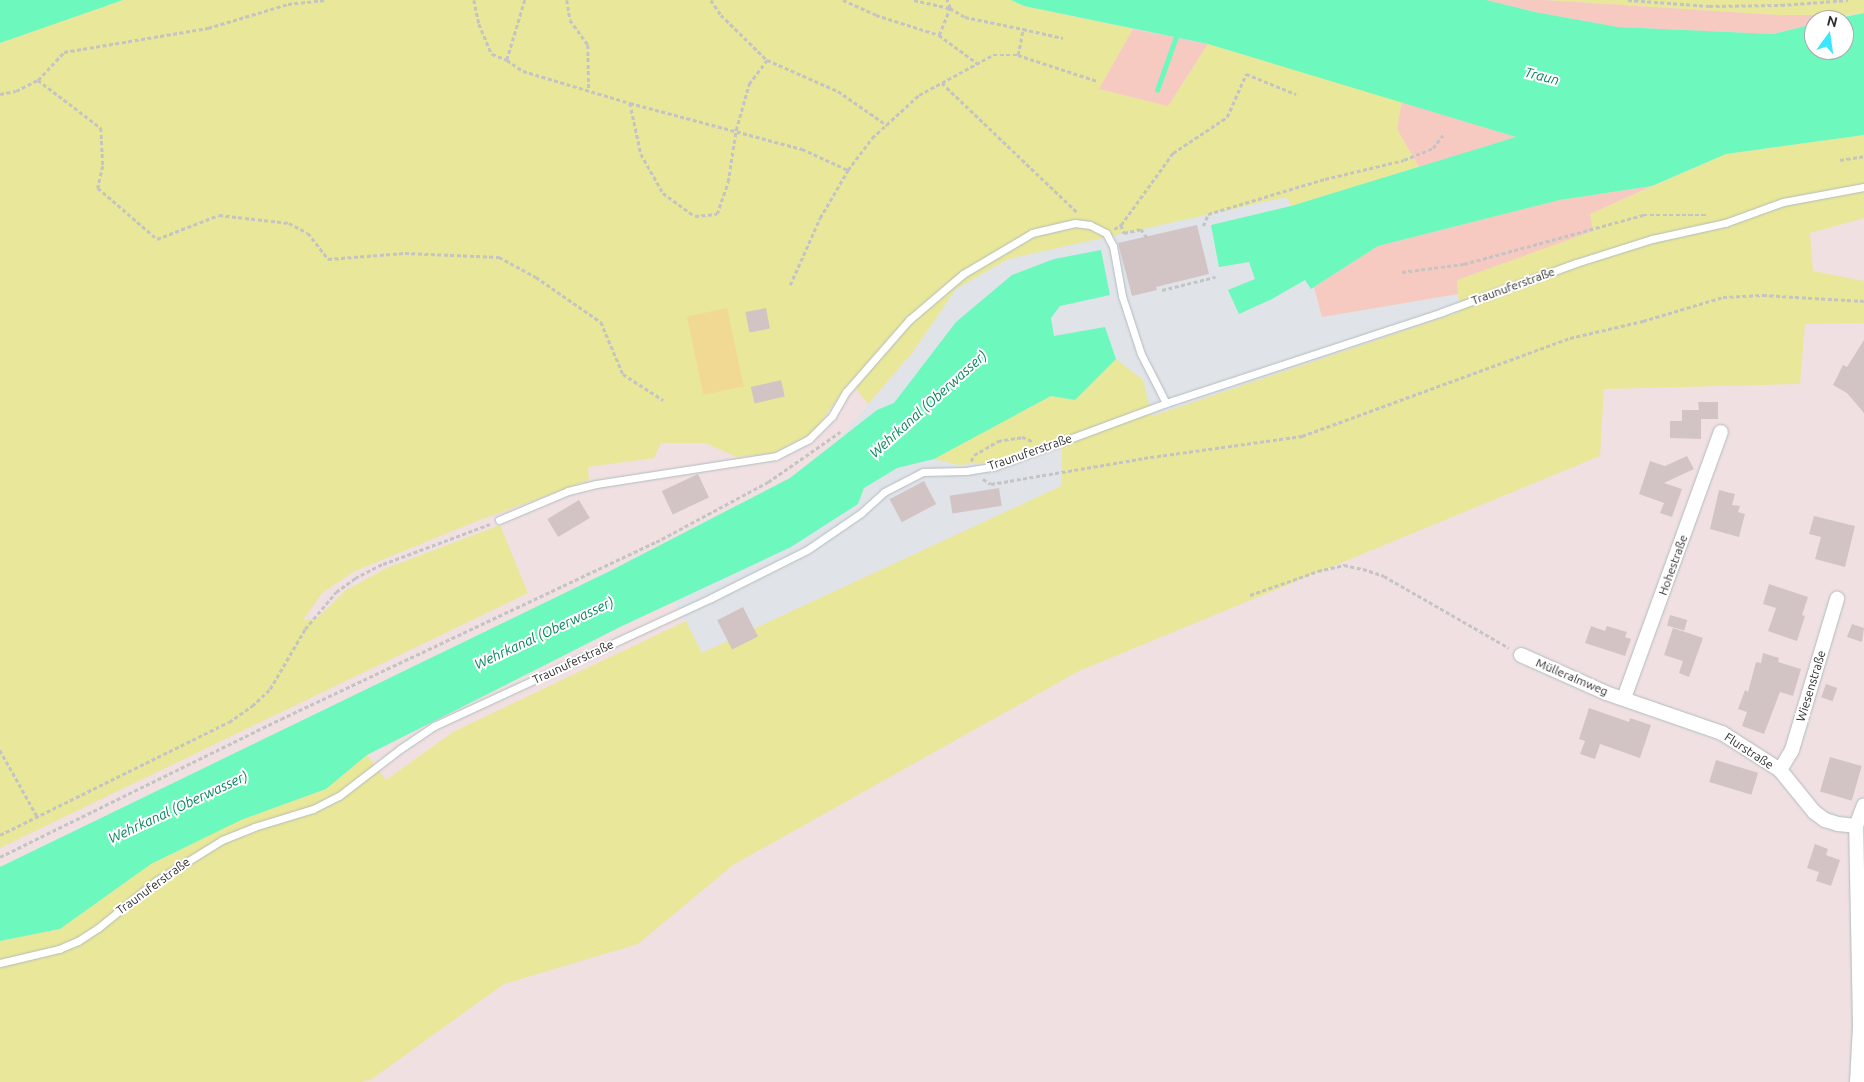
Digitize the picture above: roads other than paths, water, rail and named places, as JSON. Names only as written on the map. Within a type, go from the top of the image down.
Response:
[{"type":"street","name":"Hohestraße","points":[[1624,698],[1721,432]]},
{"type":"street","name":"Wiesenstraße","points":[[1780,770],[1792,750],[1837,599]]},
{"type":"street","name":"Mülleralmweg","points":[[1521,655],[1598,690],[1624,698]]},
{"type":"street","name":"Flurstraße","points":[[1624,698],[1722,733],[1780,770],[1814,812],[1825,820],[1856,826]]},
{"type":"street","points":[[1858,1082],[1860,1028],[1856,826],[1864,806]]},
{"type":"lane","name":"Traunuferstraße","points":[[0,963],[59,949],[78,940],[98,928],[156,881],[222,840],[254,827],[313,809],[339,796],[400,749],[434,726],[711,598],[807,550],[861,513],[884,492],[923,472],[966,471],[996,466],[1166,403],[1442,312],[1576,263],[1627,247],[1725,223],[1783,202],[1864,187]]},
{"type":"lane","points":[[499,520],[568,491],[596,484],[776,456],[809,438],[832,416],[846,392],[909,320],[963,274],[1032,233],[1075,223],[1090,225],[1106,233],[1113,246],[1122,296],[1141,354],[1166,403]]},
{"type":"water","points":[[0,0],[123,0],[0,43]]},
{"type":"water","name":"Traun","points":[[1011,0],[1486,0],[1535,12],[1618,27],[1773,34],[1804,26],[1804,60],[1854,60],[1854,15],[1864,13],[1864,135],[1726,154],[1652,186],[1560,200],[1378,246],[1311,289],[1305,280],[1272,299],[1239,314],[1228,290],[1255,279],[1249,262],[1219,267],[1211,225],[1291,206],[1516,137],[1208,44],[1024,6]]},
{"type":"water","name":"Wehrkanal (Oberwasser)","points":[[1101,250],[1110,295],[1060,306],[1051,318],[1054,336],[1105,327],[1116,359],[1075,400],[1051,396],[934,459],[897,468],[864,488],[858,504],[791,547],[620,627],[367,755],[326,789],[241,820],[151,864],[60,929],[0,941],[0,867],[610,571],[790,478],[877,410],[894,403],[956,322],[1012,275],[1054,259]]},
{"type":"waterway","points":[[1157,90],[1176,37],[1180,34]]}]
